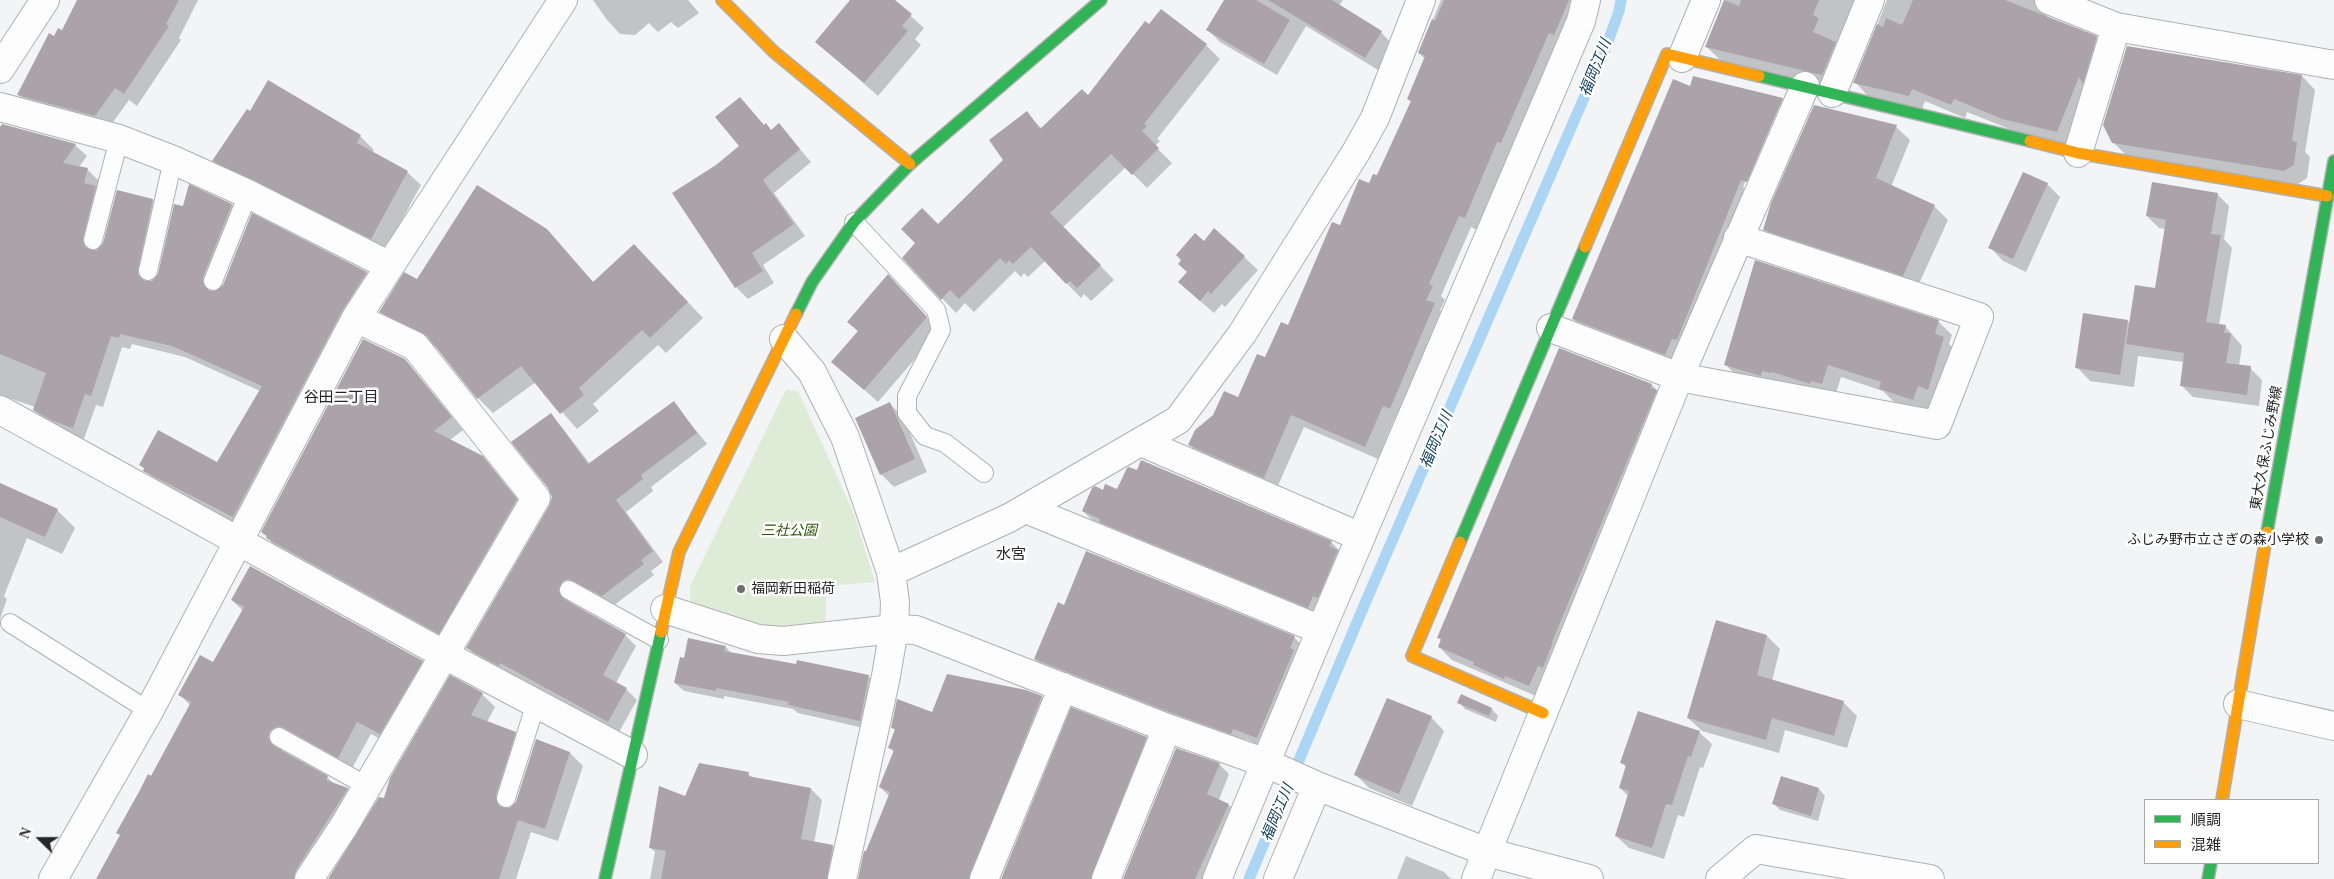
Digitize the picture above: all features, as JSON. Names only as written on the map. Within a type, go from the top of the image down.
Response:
[{"type":"street","points":[[0,69],[45,0]]},
{"type":"street","points":[[53,879],[149,710],[356,318],[563,0]]},
{"type":"street","points":[[722,0],[774,52],[910,164]]},
{"type":"street","points":[[604,879],[679,552],[812,282],[854,222],[910,164],[1101,0]]},
{"type":"street","points":[[891,572],[1026,509],[1178,420],[1247,326],[1356,152],[1375,118],[1421,0]]},
{"type":"street","points":[[1218,879],[1273,766],[1320,630],[1581,21],[1586,0]]},
{"type":"street","points":[[1682,58],[1706,0]]},
{"type":"street","points":[[1832,93],[1870,0]]},
{"type":"street","points":[[2049,0],[2116,27],[2334,65]]},
{"type":"street","points":[[2078,153],[2116,27]]},
{"type":"street","points":[[1543,714],[1412,656],[1667,54],[2078,153],[2327,196]]},
{"type":"street","points":[[1476,879],[1679,377],[1805,86]]},
{"type":"street","points":[[0,107],[118,140],[174,160],[248,194],[390,266]]},
{"type":"street","name":"東大久保ふじみ野線","points":[[2222,799],[2334,161]]},
{"type":"street","points":[[1550,328],[1679,377],[1937,425],[1980,317],[1738,238]]},
{"type":"street","points":[[310,879],[445,655],[536,498],[414,346],[356,318]]},
{"type":"street","points":[[784,339],[812,372],[845,437],[891,572],[895,602],[894,629],[886,676],[842,879]]},
{"type":"street","points":[[0,410],[445,655],[633,755]]},
{"type":"street","points":[[1141,442],[1361,538]]},
{"type":"street","points":[[1026,509],[1320,630]]},
{"type":"street","points":[[665,609],[758,639],[783,641],[894,629],[916,630],[1167,728],[1273,766],[1487,852],[1589,879]]},
{"type":"street","points":[[984,879],[1063,687]]},
{"type":"street","points":[[2238,704],[2334,726]]},
{"type":"street","points":[[1106,879],[1167,728]]},
{"type":"street","points":[[1278,879],[1312,783]]},
{"type":"street","points":[[1720,879],[1756,849],[1930,879]]},
{"type":"street","points":[[2208,879],[2211,864]]},
{"type":"lane","points":[[93,240],[118,140]]},
{"type":"lane","points":[[148,271],[174,160]]},
{"type":"lane","points":[[213,281],[248,194]]},
{"type":"lane","points":[[854,222],[936,310],[941,330],[906,396],[907,413],[925,436],[946,443],[984,473]]},
{"type":"lane","points":[[569,590],[659,640]]},
{"type":"lane","points":[[10,623],[149,710]]},
{"type":"lane","points":[[506,798],[536,703]]},
{"type":"lane","points":[[279,736],[366,786]]},
{"type":"green space","name":"三社公園","points":[[786,390],[798,391],[854,514],[875,582],[827,586],[825,627],[765,630],[690,608],[690,586]]},
{"type":"building","points":[[77,0],[179,0],[166,24],[169,26],[124,94],[115,88],[95,116],[17,95],[49,33],[54,36],[58,28],[62,30]]},
{"type":"building","points":[[850,0],[895,0],[912,14],[902,26],[908,31],[864,83],[815,42]]},
{"type":"building","points":[[1224,0],[1256,0],[1290,20],[1264,64],[1206,30]]},
{"type":"building","points":[[1268,0],[1332,0],[1382,31],[1365,58]]},
{"type":"building","points":[[1444,0],[1569,0],[1554,35],[1549,33],[1501,143],[1497,142],[1465,218],[1459,216],[1429,284],[1433,286],[1426,300],[1435,303],[1390,409],[1383,406],[1365,447],[1291,415],[1264,478],[1188,445],[1195,430],[1213,415],[1224,391],[1238,397],[1257,354],[1265,357],[1281,322],[1288,325],[1332,222],[1340,225],[1359,179],[1369,183],[1373,174],[1377,175],[1411,101],[1407,99],[1425,56],[1418,53],[1432,19],[1435,21]]},
{"type":"building","points":[[1724,0],[1739,6],[1741,0],[1819,0],[1813,15],[1819,18],[1813,32],[1836,42],[1822,75],[1705,47]]},
{"type":"building","points":[[1913,0],[2005,0],[2097,36],[2083,84],[2079,77],[2057,132],[2002,119],[1954,99],[1951,105],[1912,89],[1909,96],[1853,83],[1877,24],[1883,27],[1886,18],[1902,25]]},
{"type":"building","points":[[1161,9],[1207,44],[1144,124],[1147,126],[1142,131],[1159,148],[1132,175],[1111,154],[1050,213],[1101,265],[1077,288],[1070,281],[1066,284],[1031,247],[1013,264],[1009,260],[1006,264],[1000,258],[959,299],[950,290],[941,300],[902,258],[915,243],[901,229],[922,208],[938,224],[1003,160],[989,140],[1027,111],[1040,129],[1082,89],[1088,95],[1145,21],[1149,24]]},
{"type":"building","points":[[2127,46],[2302,75],[2292,141],[2297,142],[2294,165],[2284,171],[2112,143],[2103,125]]},
{"type":"building","points":[[1693,76],[1783,98],[1747,182],[1741,180],[1677,340],[1672,339],[1665,355],[1572,319],[1673,79],[1690,86]]},
{"type":"building","points":[[268,80],[361,135],[357,143],[408,171],[371,239],[212,161],[247,109],[250,111]]},
{"type":"building","points":[[740,97],[764,125],[766,123],[771,130],[779,123],[800,149],[763,180],[794,224],[752,253],[763,271],[735,288],[672,193],[716,165],[739,146],[715,117]]},
{"type":"building","points":[[1814,105],[1897,125],[1876,178],[1935,205],[1903,276],[1763,230],[1771,203]]},
{"type":"building","points":[[2,124],[76,144],[63,163],[88,168],[84,183],[96,186],[83,238],[85,247],[90,250],[96,250],[103,243],[117,190],[153,199],[138,269],[138,275],[145,281],[152,281],[158,274],[174,204],[183,206],[189,184],[232,204],[203,277],[203,283],[209,291],[215,291],[223,285],[252,213],[367,272],[342,311],[233,517],[143,471],[144,468],[139,465],[158,430],[217,462],[262,386],[172,346],[120,334],[119,338],[111,336],[91,396],[85,394],[73,428],[53,421],[33,410],[46,373],[0,354],[0,127]]},
{"type":"building","points":[[2023,172],[2048,183],[2013,259],[1988,248]]},
{"type":"building","points":[[2152,182],[2218,193],[2211,234],[2221,235],[2206,322],[2226,325],[2224,333],[2231,333],[2226,363],[2251,366],[2247,395],[2180,386],[2184,353],[2126,344],[2135,285],[2155,288],[2166,220],[2146,216]]},
{"type":"building","points":[[477,185],[547,229],[593,282],[634,244],[688,302],[650,338],[642,330],[579,388],[584,395],[560,414],[521,366],[477,399],[427,336],[379,312],[404,272],[417,279]]},
{"type":"building","points":[[1214,228],[1245,256],[1211,294],[1208,291],[1200,301],[1178,282],[1187,272],[1178,264],[1181,260],[1176,255],[1195,233],[1204,241]]},
{"type":"building","points":[[1755,260],[1939,320],[1935,334],[1944,337],[1928,390],[1918,386],[1913,400],[1879,389],[1881,382],[1828,365],[1822,384],[1811,381],[1810,384],[1772,372],[1762,371],[1761,376],[1724,365]]},
{"type":"building","points":[[888,274],[927,317],[864,390],[831,362],[858,331],[847,322]]},
{"type":"building","points":[[2083,313],[2128,320],[2120,375],[2075,368]]},
{"type":"building","points":[[363,339],[405,359],[452,417],[434,431],[483,456],[517,499],[439,634],[266,538],[267,536],[261,532]]},
{"type":"building","points":[[1559,348],[1652,384],[1651,388],[1657,390],[1552,642],[1543,668],[1538,666],[1529,686],[1505,676],[1504,679],[1473,665],[1474,662],[1438,647],[1441,639],[1437,638]]},
{"type":"building","points":[[674,401],[697,433],[641,475],[643,479],[616,500],[653,551],[641,560],[644,564],[602,596],[569,579],[563,581],[558,590],[564,599],[626,634],[603,675],[627,688],[608,722],[500,663],[499,666],[466,648],[549,506],[552,497],[548,488],[511,442],[551,413],[588,464]]},
{"type":"building","points":[[890,402],[915,459],[880,475],[855,418]]},
{"type":"building","points":[[1141,460],[1332,541],[1329,546],[1338,550],[1318,598],[1313,596],[1308,608],[1099,522],[1100,519],[1082,511],[1092,488],[1095,486],[1103,490],[1105,484],[1117,489],[1127,468],[1137,470]]},
{"type":"building","points":[[0,483],[58,509],[45,537],[0,517]]},
{"type":"building","points":[[1086,551],[1295,636],[1290,648],[1294,650],[1257,738],[1233,729],[1231,734],[1034,659],[1058,602],[1064,605]]},
{"type":"building","points":[[250,566],[423,661],[380,734],[357,722],[338,758],[284,728],[278,726],[270,731],[268,738],[274,746],[328,776],[326,780],[348,788],[296,870],[294,879],[96,879],[120,835],[116,833],[148,774],[151,776],[191,702],[178,695],[200,655],[213,662],[244,607],[231,600]]},
{"type":"building","points":[[1716,620],[1767,635],[1757,675],[1844,701],[1834,736],[1772,718],[1766,740],[1687,718]]},
{"type":"building","points":[[688,638],[726,646],[724,651],[796,664],[797,660],[869,675],[860,721],[788,705],[789,702],[716,688],[716,691],[674,683],[680,657],[684,658]]},
{"type":"building","points":[[947,674],[1026,690],[1042,696],[969,879],[858,879],[864,851],[866,851],[890,792],[879,787],[894,750],[888,748],[895,729],[891,728],[897,699],[932,712]]},
{"type":"building","points":[[450,675],[483,693],[471,715],[516,732],[496,795],[499,805],[509,808],[516,802],[536,739],[570,752],[545,829],[518,820],[499,879],[328,879],[379,797],[384,798],[390,778]]},
{"type":"building","points":[[1461,694],[1492,708],[1489,716],[1457,703]]},
{"type":"building","points":[[1387,698],[1432,716],[1399,794],[1354,775]]},
{"type":"building","points":[[1071,707],[1147,737],[1091,879],[1001,879]]},
{"type":"building","points":[[1638,711],[1700,731],[1691,757],[1688,756],[1672,805],[1666,804],[1652,848],[1615,836],[1629,791],[1619,788],[1626,765],[1620,763]]},
{"type":"building","points":[[1176,748],[1220,763],[1207,794],[1229,804],[1195,879],[1123,879]]},
{"type":"building","points":[[699,763],[749,772],[748,776],[811,788],[801,839],[833,845],[827,879],[661,879],[666,851],[649,848],[659,786],[685,796]]},
{"type":"building","points":[[1781,776],[1819,788],[1811,816],[1772,804]]},
{"type":"waterway","name":"福岡江川","points":[[1249,879],[1366,601],[1606,47],[1621,0]]},
{"type":"traffic: fast","points":[[796,314],[812,282],[854,222],[910,164],[1101,0]]},
{"type":"traffic: fast","points":[[1759,76],[2030,141]]},
{"type":"traffic: fast","points":[[2267,532],[2334,161]]},
{"type":"traffic: fast","points":[[1460,542],[1585,247]]},
{"type":"traffic: fast","points":[[605,879],[661,632]]},
{"type":"traffic: fast","points":[[2208,879],[2211,864]]},
{"type":"traffic: slow","points":[[722,0],[774,52],[910,164]]},
{"type":"traffic: slow","points":[[1585,247],[1667,54],[1759,76]]},
{"type":"traffic: slow","points":[[2030,141],[2078,153],[2327,196]]},
{"type":"traffic: slow","points":[[661,632],[679,552],[796,314]]},
{"type":"traffic: slow","points":[[2222,799],[2267,532]]},
{"type":"traffic: slow","points":[[1460,542],[1412,656],[1543,713]]},
{"type":"place","name":"ふじみ野市立さぎの森小学校","points":[[2319,540]]},
{"type":"place","name":"福岡新田稲荷","points":[[741,589]]},
{"type":"district","name":"谷田二丁目","points":[[341,398]]},
{"type":"district","name":"水宮","points":[[1011,555]]}]
